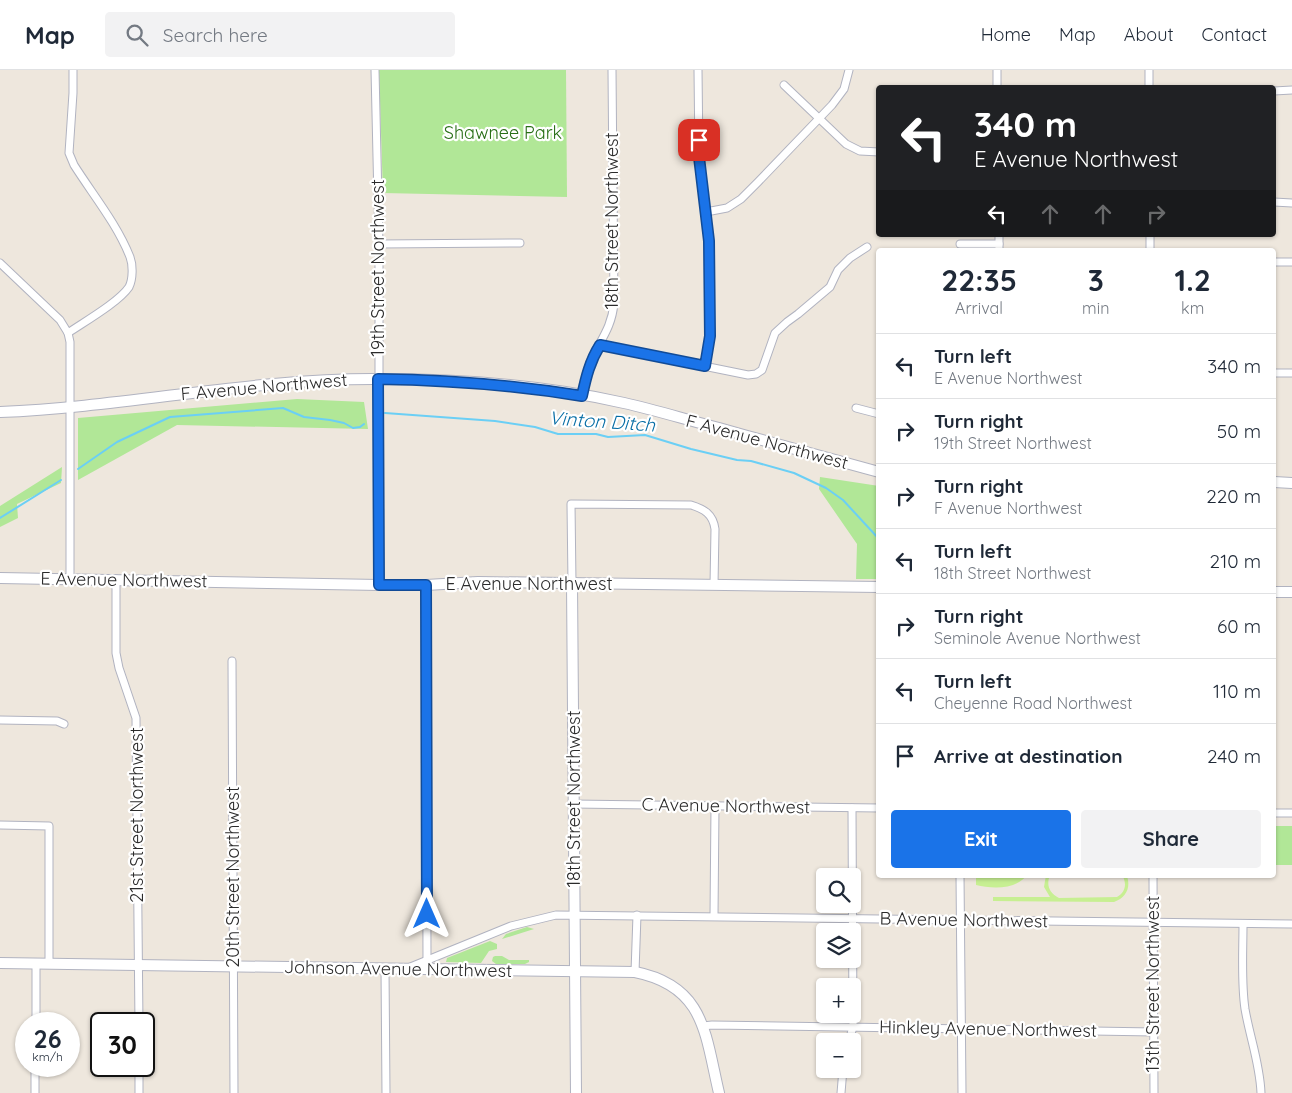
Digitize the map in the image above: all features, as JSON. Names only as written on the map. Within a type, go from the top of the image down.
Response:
[{"type":"street","points":[[68,333],[117,299],[129,286],[133,270],[130,258],[121,239],[74,165],[69,153],[73,70]]},
{"type":"street","name":"19th Street Northwest","points":[[375,70],[379,244],[379,585]]},
{"type":"street","name":"18th Street Northwest","points":[[582,396],[587,372],[612,317],[614,303],[612,70]]},
{"type":"street","points":[[698,70],[699,157],[709,241],[710,336],[705,366]]},
{"type":"street","points":[[706,212],[727,208],[741,199],[820,119],[844,89],[849,70]]},
{"type":"street","points":[[997,70],[997,85]]},
{"type":"street","points":[[1149,70],[1149,85]]},
{"type":"street","points":[[784,85],[846,144],[860,151],[876,152]]},
{"type":"street","points":[[1276,91],[1292,90]]},
{"type":"street","points":[[1276,202],[1292,202]]},
{"type":"street","points":[[379,244],[520,242]]},
{"type":"street","points":[[960,244],[999,247]]},
{"type":"street","points":[[600,345],[748,375],[756,374],[762,370],[775,333],[830,287],[838,270],[850,258],[867,247]]},
{"type":"street","points":[[1276,262],[1292,262]]},
{"type":"street","points":[[0,263],[60,320],[68,333],[70,342],[71,406],[70,578]]},
{"type":"street","points":[[1276,373],[1292,373]]},
{"type":"street","name":"F Avenue Northwest","points":[[0,412],[71,406],[263,384],[378,379],[495,384],[623,403],[876,471]]},
{"type":"street","points":[[856,408],[876,413]]},
{"type":"street","points":[[1276,482],[1292,483]]},
{"type":"street","name":"18th Street Northwest","points":[[576,1093],[571,504],[691,506],[702,508],[714,521],[714,585]]},
{"type":"street","name":"E Avenue Northwest","points":[[0,578],[379,585],[477,582],[876,587]]},
{"type":"street","name":"21st Street Northwest","points":[[116,580],[116,653],[118,668],[136,718],[138,1012]]},
{"type":"street","points":[[426,585],[427,959]]},
{"type":"street","points":[[1276,592],[1292,592]]},
{"type":"street","name":"20th Street Northwest","points":[[232,661],[234,1093]]},
{"type":"street","points":[[0,720],[57,721],[64,724]]},
{"type":"street","name":"C Avenue Northwest","points":[[573,804],[876,808]]},
{"type":"street","points":[[714,916],[715,806]]},
{"type":"street","points":[[852,808],[852,1033]]},
{"type":"street","points":[[1276,813],[1292,813]]},
{"type":"street","points":[[0,825],[49,826],[49,964]]},
{"type":"street","points":[[960,878],[962,1093]]},
{"type":"street","name":"13th Street Northwest","points":[[1153,878],[1154,1093]]},
{"type":"street","name":"B Avenue Northwest","points":[[405,969],[511,926],[556,915],[574,914],[1292,924]]},
{"type":"street","points":[[635,972],[637,916]]},
{"type":"street","points":[[1243,924],[1244,996],[1260,1073],[1261,1093]]},
{"type":"street","name":"Johnson Avenue Northwest","points":[[0,963],[234,968],[635,972],[653,976],[677,988],[696,1010],[703,1026],[719,1093]]},
{"type":"street","points":[[36,964],[36,1012]]},
{"type":"street","points":[[385,969],[386,1093]]},
{"type":"street","name":"Hinkley Avenue Northwest","points":[[703,1026],[1154,1032]]},
{"type":"street","points":[[35,1077],[35,1093]]},
{"type":"street","points":[[139,1077],[139,1093]]},
{"type":"street","points":[[841,1093],[842,1078]]},
{"type":"green space","name":"Shawnee Park","points":[[379,70],[566,70],[567,197],[383,193]]},
{"type":"green space","points":[[297,399],[364,402],[368,429],[177,425],[78,480],[78,418]]},
{"type":"green space","points":[[62,467],[61,483],[17,504],[18,518],[0,527],[0,506]]},
{"type":"green space","points":[[820,477],[876,486],[876,579],[856,579],[857,544],[819,489]]},
{"type":"green space","points":[[1276,826],[1292,826],[1292,865],[1276,865]]},
{"type":"green space","points":[[976,878],[1024,878],[1010,886],[996,888],[976,885]]},
{"type":"green space","points":[[1046,878],[1049,878],[1048,885],[1051,891],[1059,898],[1117,897],[1125,887],[1124,878],[1128,878],[1128,880],[1126,892],[1122,898],[1114,902],[993,901],[993,897],[1050,897],[1044,887]]},
{"type":"green space","points":[[527,927],[534,929],[502,939],[506,934]]},
{"type":"green space","points":[[490,941],[497,944],[497,949],[489,951],[481,963],[446,962],[447,958]]},
{"type":"green space","points":[[495,956],[502,956],[509,960],[529,960],[529,962],[525,964],[496,964],[492,961]]},
{"type":"waterway","name":"Vinton Ditch","points":[[78,469],[117,442],[170,417],[283,408],[304,417],[344,423],[353,428],[364,424]]},
{"type":"waterway","name":"Vinton Ditch","points":[[385,413],[495,421],[535,427],[558,434],[596,434],[608,437],[645,435],[691,449],[737,460],[751,461],[794,473],[826,488],[843,500],[876,536]]},
{"type":"waterway","name":"Vinton Ditch","points":[[0,518],[61,480]]},
{"type":"route","points":[[427,914],[426,585],[379,585],[378,379],[505,385],[582,396],[587,372],[592,358],[600,345],[705,366],[710,336],[709,241],[699,157],[699,140]]}]
